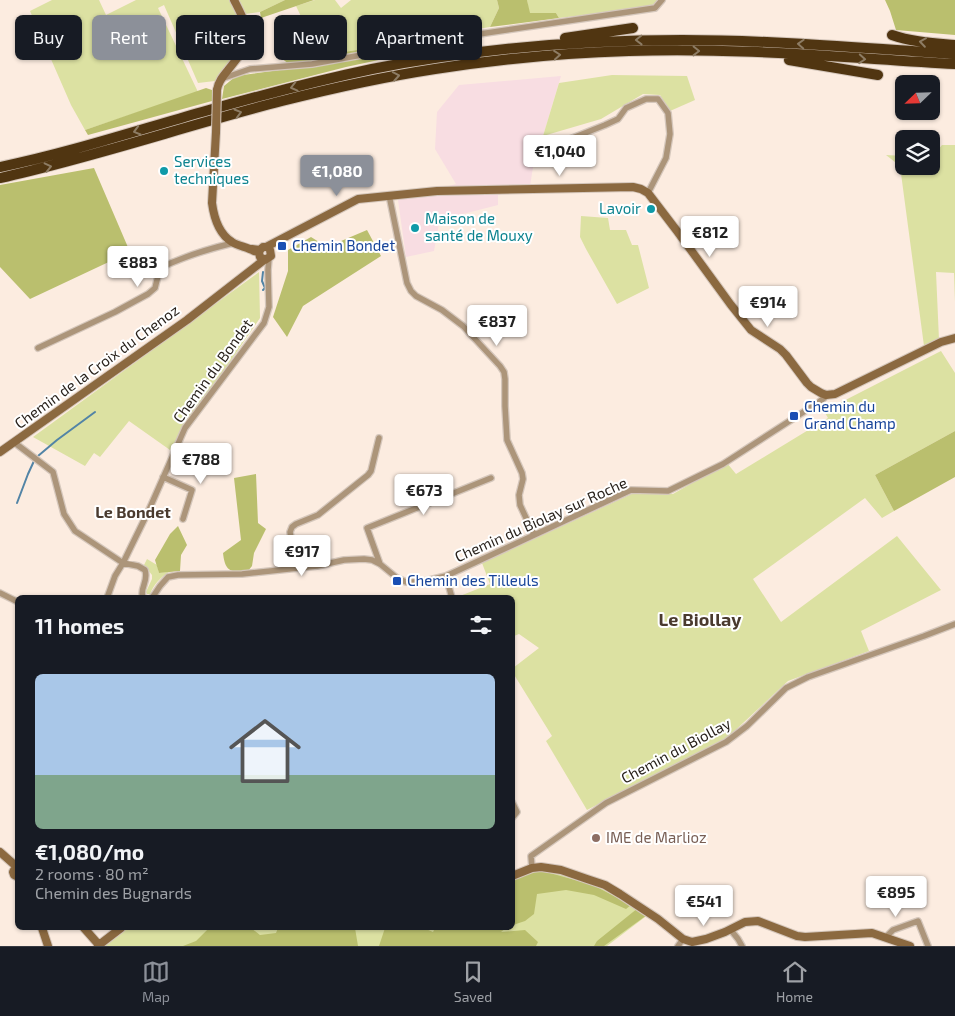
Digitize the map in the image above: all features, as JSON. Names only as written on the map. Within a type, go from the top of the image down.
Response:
[{"type":"highway","points":[[0,167],[81,147],[311,83],[402,64],[633,28]]},
{"type":"highway","points":[[892,35],[923,42],[955,45]]},
{"type":"highway","points":[[490,51],[596,42],[684,40],[768,42],[955,54]]},
{"type":"highway","points":[[0,178],[62,163],[281,101],[343,86],[436,69],[488,62],[565,54],[629,51],[744,52],[955,64]]},
{"type":"highway","points":[[744,52],[878,75]]},
{"type":"street","points":[[234,0],[242,14],[248,36],[242,53],[221,79],[217,90],[212,203],[214,215],[223,234],[233,243],[263,255]]},
{"type":"street","points":[[221,79],[250,70],[312,64],[466,36],[655,8],[662,0]]},
{"type":"street","points":[[565,141],[618,119],[626,108],[646,99],[658,100],[668,113],[670,134],[666,158],[648,193]]},
{"type":"street","points":[[534,535],[520,505],[519,495],[522,488],[522,473],[508,440],[504,372],[463,326],[442,310],[416,296],[411,291],[407,283],[389,195],[437,190],[633,187],[641,189],[648,193],[751,330],[780,349],[807,383],[815,389],[830,394],[940,342],[955,338]]},
{"type":"street","name":"Chemin de la Croix du Chenoz","points":[[0,452],[187,320],[276,242],[358,198],[389,195]]},
{"type":"street","points":[[38,348],[115,312],[148,294],[155,288],[160,268],[172,262],[233,243]]},
{"type":"street","name":"Chemin du Bondet","points":[[108,595],[115,576],[123,563],[185,428],[264,323],[269,307],[268,270],[263,255]]},
{"type":"street","name":"Chemin du Biolay sur Roche","points":[[380,564],[397,578],[406,582],[421,582],[446,576],[631,490],[668,491],[723,464],[830,394]]},
{"type":"street","points":[[304,567],[291,538],[290,532],[292,527],[300,521],[318,516],[368,476],[379,438]]},
{"type":"street","points":[[15,443],[53,472],[64,514],[75,531],[123,563],[138,566],[145,570],[146,578],[142,595]]},
{"type":"street","points":[[163,477],[192,490],[183,519]]},
{"type":"street","points":[[380,564],[367,528],[491,478]]},
{"type":"street","points":[[154,595],[168,577],[178,575],[242,574],[317,566],[354,559],[372,560],[380,564]]},
{"type":"street","points":[[446,576],[451,595]]},
{"type":"street","points":[[0,593],[15,600]]},
{"type":"street","name":"Chemin du Biollay","points":[[532,867],[531,856],[606,803],[726,742],[747,726],[786,688],[808,677],[955,624]]},
{"type":"street","points":[[0,852],[15,869]]},
{"type":"street","points":[[515,875],[532,867],[541,867],[561,870],[605,885],[658,919],[684,943],[706,938],[744,922],[758,922],[797,936],[872,933],[910,946]]},
{"type":"street","points":[[886,937],[893,930],[918,921],[928,946]]},
{"type":"street","points":[[733,928],[742,946]]},
{"type":"street","points":[[43,930],[48,946]]},
{"type":"street","points":[[86,930],[99,945],[118,930]]},
{"type":"shaded area","points":[[561,76],[543,136],[538,136],[530,186],[498,195],[498,205],[440,218],[434,251],[406,257],[398,200],[456,184],[435,149],[437,112],[459,85]]},
{"type":"green space","points":[[52,0],[99,0],[106,15],[92,15],[92,60],[166,60],[166,25],[176,46],[176,60],[183,60],[198,92],[85,130],[71,105],[51,60],[82,60],[82,15],[32,15],[30,11]]},
{"type":"green space","points":[[136,0],[231,0],[240,15],[176,15],[176,33],[164,5],[158,8],[161,15],[106,15]]},
{"type":"green space","points":[[237,0],[285,0],[260,12],[245,14]]},
{"type":"green space","points":[[285,0],[314,0],[264,17],[260,12]]},
{"type":"green space","points":[[315,0],[335,0],[341,8],[351,0],[497,0],[499,8],[490,27],[482,28],[482,15],[357,15],[357,50],[347,52],[347,15],[300,15],[296,6]]},
{"type":"green space","points":[[497,0],[527,0],[530,13],[556,13],[559,18],[490,27],[499,8]]},
{"type":"green space","points":[[527,0],[658,0],[655,4],[642,8],[559,18],[556,13],[529,13]]},
{"type":"green space","points":[[885,0],[955,0],[955,35],[896,30]]},
{"type":"green space","points":[[357,50],[357,60],[379,60],[222,99],[224,86],[236,76],[294,68],[284,60],[347,60],[347,52]]},
{"type":"green space","points":[[188,60],[234,60],[215,81],[198,83]]},
{"type":"green space","points":[[612,75],[687,76],[695,100],[670,111],[660,95],[643,94],[601,119],[543,136],[559,83]]},
{"type":"green space","points":[[206,88],[212,90],[212,101],[88,135],[85,130]]},
{"type":"green space","points":[[942,145],[955,145],[955,302],[954,273],[936,272],[939,340],[924,346],[901,175],[940,175],[940,147]]},
{"type":"green space","points":[[886,155],[895,156],[895,162]]},
{"type":"green space","points":[[94,168],[130,252],[30,299],[0,267],[0,185]]},
{"type":"green space","points":[[581,216],[608,218],[610,230],[626,230],[632,245],[638,245],[649,288],[617,304],[580,237]]},
{"type":"green space","points":[[367,230],[381,256],[303,306],[287,337],[273,317],[288,271],[288,250],[311,237],[327,247]]},
{"type":"green space","points":[[259,272],[260,318],[170,450],[129,421],[100,457],[94,453],[85,466],[33,437]]},
{"type":"green space","points":[[941,351],[955,373],[955,431],[875,475],[894,511],[882,518],[865,498],[753,579],[781,622],[897,536],[941,590],[861,631],[869,651],[788,681],[728,737],[587,810],[546,741],[552,736],[515,676],[515,666],[539,648],[519,634],[515,636],[515,595],[462,595],[490,584],[482,563],[636,492],[673,494],[727,463],[736,474],[828,418],[824,411]]},
{"type":"green space","points":[[955,431],[955,477],[894,511],[875,475]]},
{"type":"green space","points":[[256,474],[258,523],[266,529],[254,553],[252,566],[248,571],[237,572],[227,567],[223,553],[241,540],[234,478]]},
{"type":"green space","points":[[178,526],[187,545],[181,555],[180,571],[159,573],[155,560],[170,534]]},
{"type":"green space","points":[[147,559],[157,565],[159,573],[169,572],[158,581],[150,594],[146,592],[152,579],[152,575],[144,565]]},
{"type":"green space","points":[[539,870],[584,879],[604,887],[649,914],[607,946],[101,946],[122,930],[515,930],[515,879],[526,873]]},
{"type":"green space","points":[[539,870],[593,885],[631,905],[626,909],[594,895],[566,890],[537,894],[534,914],[525,921],[515,924],[515,880]]},
{"type":"green space","points":[[638,908],[647,915],[604,946],[594,946],[597,941]]},
{"type":"green space","points":[[207,930],[254,930],[260,935],[276,933],[277,930],[355,930],[358,946],[183,946],[196,941]]},
{"type":"green space","points":[[384,930],[428,930],[433,932],[434,930],[504,930],[501,932],[525,930],[538,942],[536,946],[379,946]]},
{"type":"waterway","points":[[263,272],[262,281],[265,288],[263,290]]},
{"type":"waterway","points":[[38,456],[95,412]]},
{"type":"waterway","points":[[17,503],[34,461]]},
{"type":"place","name":"Services techniques","points":[[164,171]]},
{"type":"place","name":"Lavoir","points":[[651,209]]},
{"type":"place","name":"Maison de santé de Mouxy","points":[[415,228]]},
{"type":"place","name":"Chemin Bondet","points":[[282,246]]},
{"type":"place","name":"Chemin du Grand Champ","points":[[794,416]]},
{"type":"place","name":"Chemin des Tilleuls","points":[[397,581]]},
{"type":"place","name":"IME de Marlioz","points":[[596,838]]},
{"type":"district","name":"Le Bondet","points":[[133,512]]},
{"type":"district","name":"Le Biollay","points":[[700,620]]}]
